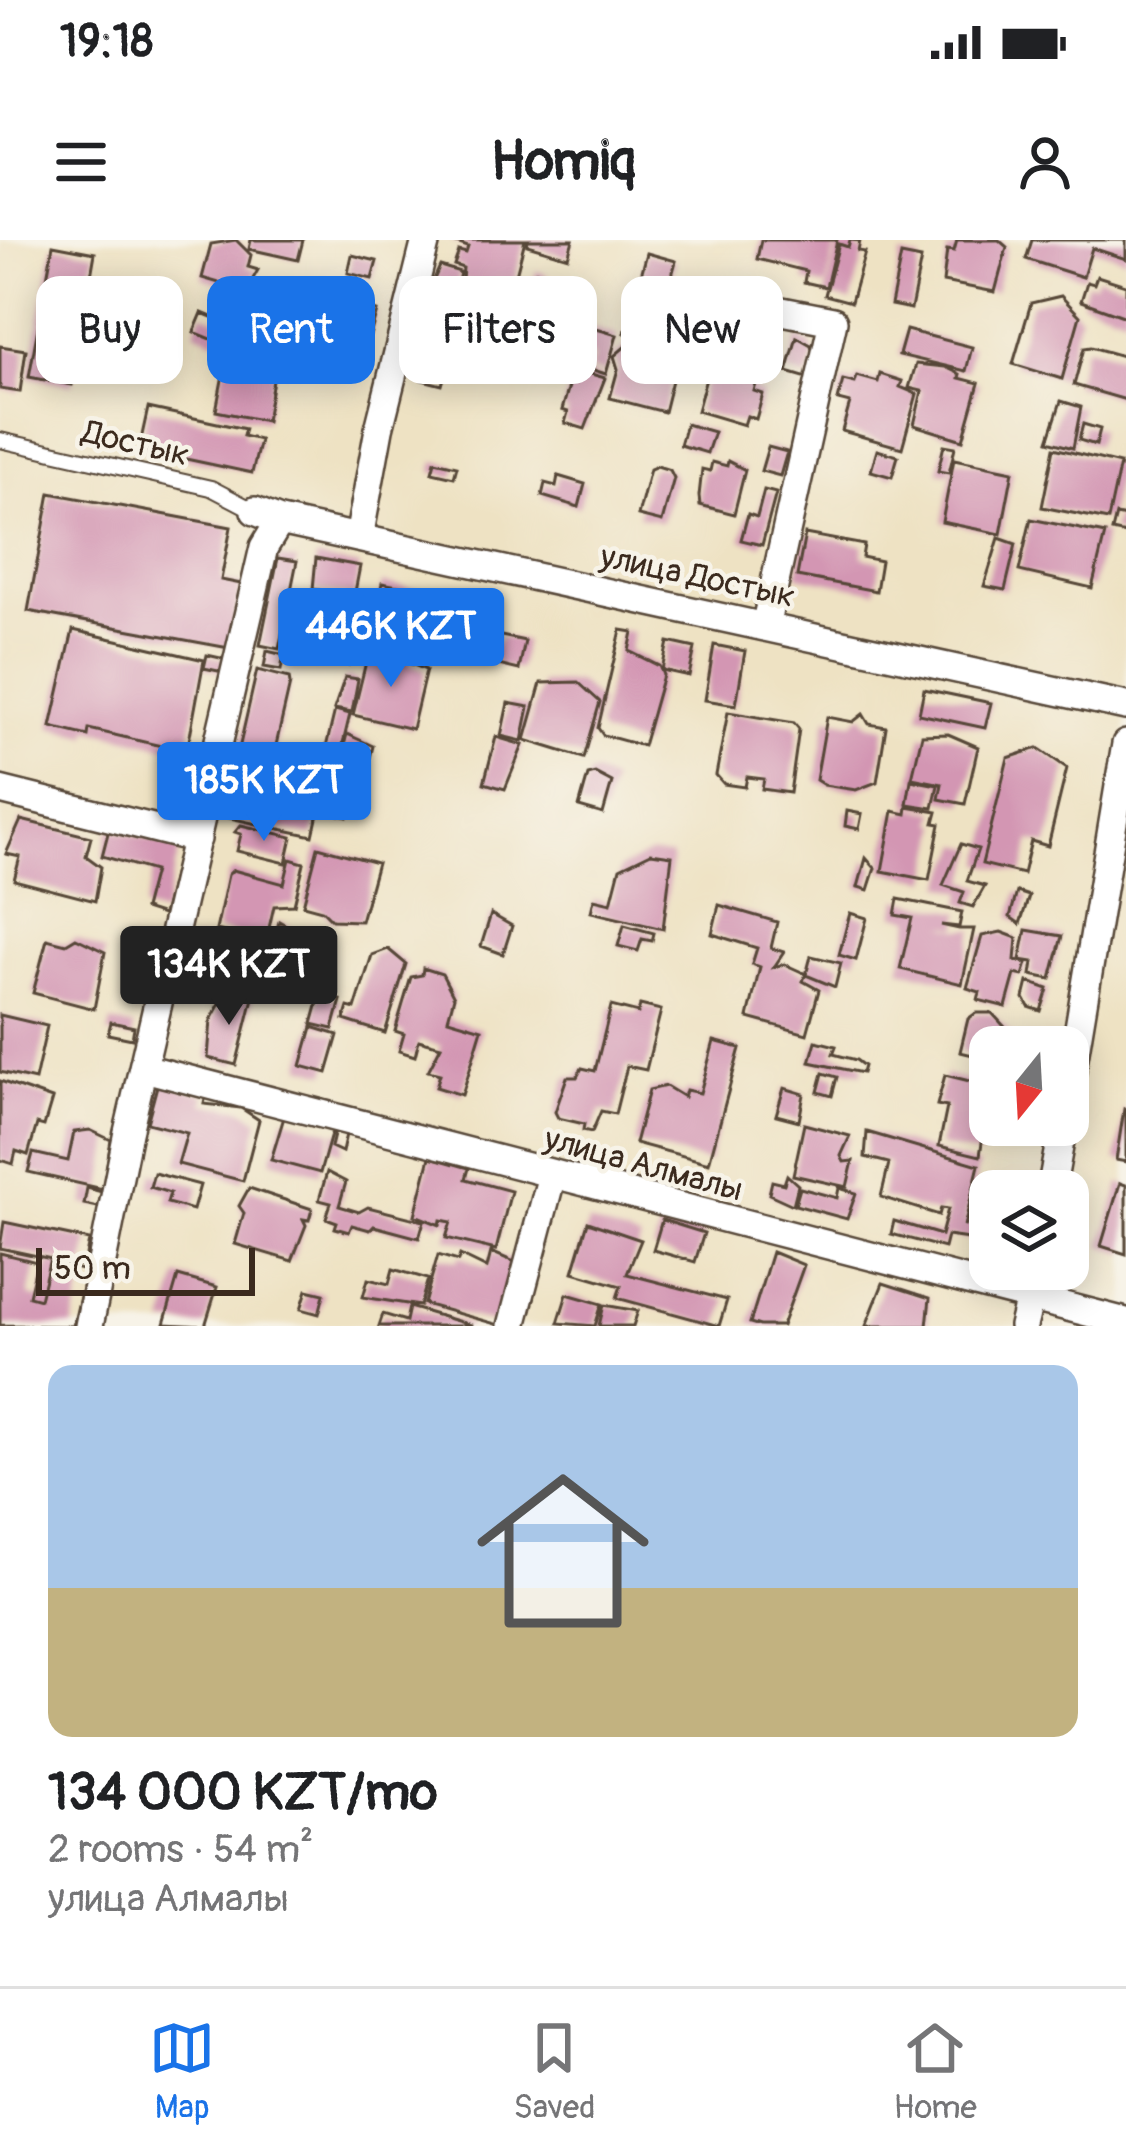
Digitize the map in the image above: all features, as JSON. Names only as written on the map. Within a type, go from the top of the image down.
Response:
[{"type":"street","points":[[359,538],[379,429],[426,240]]},
{"type":"street","points":[[765,627],[833,321],[783,311]]},
{"type":"street","points":[[89,1326],[268,516]]},
{"type":"street","name":"улица Достык","points":[[268,516],[1126,706]]},
{"type":"street","points":[[1079,1026],[1126,744]]},
{"type":"street","points":[[0,790],[197,839]]},
{"type":"street","name":"улица Алмалы","points":[[144,1068],[552,1175],[1027,1313],[1126,1322]]},
{"type":"street","points":[[512,1326],[552,1175]]},
{"type":"lane","name":"Достык","points":[[0,440],[211,488],[268,516]]},
{"type":"building","points":[[236,240],[251,255],[248,267],[258,270],[255,276],[202,278],[211,244]]},
{"type":"building","points":[[251,240],[303,240],[298,260],[249,249]]},
{"type":"building","points":[[448,240],[525,240],[516,276],[462,276],[463,268],[454,265],[459,251],[466,253],[468,247]]},
{"type":"building","points":[[528,240],[573,240],[568,257],[527,245]]},
{"type":"building","points":[[761,240],[837,240],[826,287],[804,282],[806,271],[757,259]]},
{"type":"building","points":[[850,240],[860,241],[858,251],[865,252],[851,302],[825,295],[839,244],[848,247]]},
{"type":"building","points":[[957,240],[999,240],[1007,247],[995,292],[943,282],[947,250],[954,251]]},
{"type":"building","points":[[1032,240],[1126,240],[1126,259],[1092,248],[1083,277],[1026,259]]},
{"type":"building","points":[[53,245],[95,253],[91,276],[47,276]]},
{"type":"building","points":[[647,253],[676,261],[672,276],[641,276]]},
{"type":"building","points":[[352,255],[377,261],[373,276],[348,273]]},
{"type":"building","points":[[901,255],[921,259],[911,309],[891,305]]},
{"type":"building","points":[[440,266],[460,272],[459,276],[436,276]]},
{"type":"building","points":[[1097,276],[1126,285],[1126,317],[1081,301],[1087,282],[1094,284]]},
{"type":"building","points":[[1061,296],[1080,316],[1062,379],[1013,364],[1031,303]]},
{"type":"building","points":[[202,313],[207,315],[207,337],[194,332]]},
{"type":"building","points":[[597,329],[617,335],[606,374],[597,371]]},
{"type":"building","points":[[906,330],[972,347],[966,371],[899,355]]},
{"type":"building","points":[[797,337],[811,345],[814,356],[807,378],[787,372]]},
{"type":"building","points":[[36,338],[36,378],[29,377]]},
{"type":"building","points":[[0,346],[26,350],[20,392],[0,389]]},
{"type":"building","points":[[1084,348],[1126,357],[1126,400],[1074,385]]},
{"type":"building","points":[[621,350],[621,384],[671,384],[664,412],[610,398],[618,369],[614,356]]},
{"type":"building","points":[[916,364],[945,367],[960,374],[959,378],[979,383],[963,440],[914,425],[922,391],[909,388]]},
{"type":"building","points":[[880,374],[902,381],[900,387],[917,394],[902,448],[842,431],[850,403],[838,400],[843,380],[855,383],[857,376],[878,382]]},
{"type":"building","points":[[597,376],[605,378],[585,429],[565,423],[568,412],[562,410],[570,384],[597,384]]},
{"type":"building","points":[[221,384],[272,384],[266,421],[216,411]]},
{"type":"building","points":[[704,384],[756,384],[754,391],[763,394],[756,419],[747,416],[744,425],[697,411]]},
{"type":"building","points":[[1061,401],[1081,407],[1073,448],[1048,441]]},
{"type":"building","points":[[148,408],[245,429],[243,436],[260,440],[252,473],[139,449]]},
{"type":"building","points":[[686,424],[714,432],[707,453],[680,445]]},
{"type":"building","points":[[1083,424],[1100,429],[1096,445],[1079,440]]},
{"type":"building","points":[[944,445],[955,447],[949,473],[938,471]]},
{"type":"building","points":[[768,447],[787,452],[780,476],[761,471]]},
{"type":"building","points":[[1054,448],[1120,464],[1108,520],[1042,507]]},
{"type":"building","points":[[877,450],[898,456],[892,477],[871,471]]},
{"type":"building","points":[[954,459],[1013,471],[1001,534],[942,522]]},
{"type":"building","points":[[435,461],[457,466],[454,477],[432,472]]},
{"type":"building","points":[[728,461],[745,470],[734,514],[700,505],[702,469],[710,471],[712,462],[727,466]]},
{"type":"building","points":[[650,469],[670,470],[674,478],[662,522],[638,516]]},
{"type":"building","points":[[558,476],[585,484],[579,507],[542,496],[545,483],[556,486]]},
{"type":"building","points":[[764,490],[776,493],[762,545],[741,540],[748,514],[757,517]]},
{"type":"building","points":[[50,493],[231,527],[221,580],[241,584],[229,648],[28,611]]},
{"type":"building","points":[[1116,515],[1126,517],[1126,534],[1112,531]]},
{"type":"building","points":[[1031,519],[1105,534],[1092,588],[1019,571]]},
{"type":"building","points":[[805,534],[864,545],[862,557],[881,561],[876,591],[797,576]]},
{"type":"building","points":[[999,538],[1016,544],[1005,590],[984,586]]},
{"type":"building","points":[[278,558],[297,561],[279,649],[260,645]]},
{"type":"building","points":[[316,558],[360,566],[354,597],[313,589]]},
{"type":"building","points":[[382,583],[429,592],[416,650],[370,640]]},
{"type":"building","points":[[314,593],[361,603],[348,665],[302,656]]},
{"type":"building","points":[[430,594],[455,599],[452,610],[428,604]]},
{"type":"building","points":[[73,630],[204,660],[187,752],[89,729],[88,736],[51,727]]},
{"type":"building","points":[[621,630],[633,632],[629,651],[659,666],[663,675],[643,746],[603,735],[598,728]]},
{"type":"building","points":[[501,636],[525,641],[519,670],[494,664],[496,658],[489,657]]},
{"type":"building","points":[[668,642],[695,648],[689,676],[662,670]]},
{"type":"building","points":[[714,645],[745,651],[736,705],[705,700]]},
{"type":"building","points":[[390,647],[411,652],[409,663],[426,670],[412,729],[353,715],[366,662],[371,656],[387,660]]},
{"type":"building","points":[[267,651],[284,655],[281,670],[264,667]]},
{"type":"building","points":[[207,655],[225,659],[223,672],[204,668]]},
{"type":"building","points":[[257,670],[289,678],[290,684],[266,789],[232,780]]},
{"type":"building","points":[[345,677],[358,679],[352,712],[334,709]]},
{"type":"building","points":[[578,682],[600,702],[584,758],[525,740],[541,683]]},
{"type":"building","points":[[924,689],[991,703],[985,728],[919,714]]},
{"type":"building","points":[[508,703],[529,707],[522,741],[501,736]]},
{"type":"building","points":[[335,710],[350,714],[337,768],[322,764]]},
{"type":"building","points":[[728,712],[794,723],[799,729],[790,793],[762,789],[764,779],[747,777],[745,787],[724,784],[716,775]]},
{"type":"building","points":[[863,714],[869,724],[886,727],[877,782],[856,790],[816,780],[827,717],[853,722]]},
{"type":"building","points":[[347,734],[373,746],[360,797],[352,795],[347,817],[327,812]]},
{"type":"building","points":[[948,734],[978,747],[965,804],[939,799],[942,784],[912,778],[922,735]]},
{"type":"building","points":[[496,737],[523,745],[505,789],[484,783]]},
{"type":"building","points":[[1038,748],[1067,768],[1048,846],[1031,841],[1023,874],[982,864],[1008,758]]},
{"type":"building","points":[[278,760],[320,770],[326,778],[313,836],[266,826],[271,803],[264,801]]},
{"type":"building","points":[[595,773],[612,782],[603,814],[579,807],[588,775]]},
{"type":"building","points":[[911,780],[938,785],[933,808],[907,804]]},
{"type":"building","points":[[222,795],[262,801],[261,825],[221,816]]},
{"type":"building","points":[[907,807],[937,812],[934,823],[940,824],[929,880],[882,871],[893,811],[906,814]]},
{"type":"building","points":[[847,811],[862,814],[859,829],[845,826]]},
{"type":"building","points":[[21,820],[91,837],[86,856],[101,867],[95,901],[14,880],[20,857],[6,854]]},
{"type":"building","points":[[241,825],[292,837],[286,863],[237,851],[241,834],[235,832]]},
{"type":"building","points":[[109,829],[180,848],[163,915],[144,909],[154,871],[102,856]]},
{"type":"building","points":[[961,844],[978,849],[967,881],[985,886],[973,907],[960,903],[964,892],[943,885]]},
{"type":"building","points":[[318,847],[377,863],[361,921],[332,920],[322,910],[303,905]]},
{"type":"building","points":[[651,853],[672,856],[663,929],[591,912],[594,899],[611,903],[620,868]]},
{"type":"building","points":[[866,858],[875,868],[868,890],[858,887]]},
{"type":"building","points":[[290,859],[304,863],[294,905],[274,906],[266,941],[216,930],[233,870],[284,884]]},
{"type":"building","points":[[1017,892],[1029,896],[1020,924],[1010,917]]},
{"type":"building","points":[[898,899],[962,912],[959,927],[941,925],[974,929],[962,984],[900,969],[912,918],[895,915]]},
{"type":"building","points":[[719,905],[777,922],[771,948],[784,952],[774,967],[784,964],[806,974],[803,981],[819,990],[807,1034],[748,1018],[760,967],[752,964],[757,948],[712,934]]},
{"type":"building","points":[[850,913],[867,918],[856,960],[839,955]]},
{"type":"building","points":[[491,914],[512,926],[503,954],[481,946]]},
{"type":"building","points":[[279,921],[296,931],[288,962],[270,958]]},
{"type":"building","points":[[624,925],[654,933],[652,941],[642,939],[638,951],[618,946]]},
{"type":"building","points":[[1026,930],[1062,936],[1051,979],[1031,975],[1033,962],[1020,960]]},
{"type":"building","points":[[1001,932],[1017,938],[1015,960],[1027,963],[1023,976],[1015,974],[1006,1007],[978,1000],[980,992],[967,988],[982,936]]},
{"type":"building","points":[[76,938],[105,952],[94,1009],[33,993],[47,939],[66,944]]},
{"type":"building","points":[[196,939],[263,955],[260,990],[254,995],[186,985]]},
{"type":"building","points":[[388,949],[406,964],[385,1033],[344,1020],[348,1007],[355,1009],[372,955]]},
{"type":"building","points":[[811,956],[841,963],[835,987],[806,975]]},
{"type":"building","points":[[423,968],[442,974],[454,997],[448,1019],[482,1029],[462,1095],[436,1087],[440,1074],[428,1071],[441,1046],[419,1040],[415,1056],[399,1051],[404,1034],[395,1031],[411,977],[422,975]]},
{"type":"building","points":[[1028,982],[1048,989],[1041,1011],[1029,1007],[1024,998]]},
{"type":"building","points":[[226,992],[253,998],[236,1065],[208,1058],[211,1020]]},
{"type":"building","points":[[320,995],[341,1000],[333,1029],[312,1024]]},
{"type":"building","points":[[640,1005],[661,1010],[646,1070],[627,1066],[615,1114],[601,1111],[592,1132],[583,1130],[584,1124],[558,1118],[555,1112],[567,1077],[577,1077],[582,1068],[595,1071],[611,1006],[638,1013]]},
{"type":"building","points":[[976,1013],[992,1013],[1004,1026],[969,1026],[969,1054],[960,1052],[968,1019]]},
{"type":"building","points":[[0,1015],[47,1026],[35,1080],[0,1072]]},
{"type":"building","points":[[111,1022],[134,1027],[132,1039],[108,1034]]},
{"type":"building","points":[[312,1027],[338,1035],[327,1073],[301,1066]]},
{"type":"building","points":[[714,1041],[740,1048],[709,1163],[635,1143],[649,1090],[666,1086],[684,1097],[686,1090],[700,1093]]},
{"type":"building","points":[[816,1041],[836,1046],[833,1054],[856,1060],[864,1066],[862,1073],[810,1062]]},
{"type":"building","points":[[823,1073],[837,1077],[832,1096],[818,1092]]},
{"type":"building","points":[[945,1075],[969,1081],[969,1146],[981,1146],[980,1156],[939,1146],[947,1107],[937,1105]]},
{"type":"building","points":[[0,1081],[52,1099],[44,1126],[37,1124],[28,1155],[16,1151],[13,1164],[0,1160]]},
{"type":"building","points":[[158,1082],[206,1095],[204,1104],[241,1108],[259,1120],[243,1181],[178,1164],[187,1133],[147,1123]]},
{"type":"building","points":[[784,1088],[804,1094],[799,1121],[776,1115]]},
{"type":"building","points":[[1126,1110],[1126,1162],[1116,1160]]},
{"type":"building","points":[[284,1117],[332,1131],[320,1173],[271,1160]]},
{"type":"building","points":[[804,1124],[850,1136],[841,1156],[844,1162],[853,1161],[847,1187],[793,1175]]},
{"type":"building","points":[[90,1130],[111,1140],[103,1189],[28,1172],[33,1153],[68,1161],[74,1132]]},
{"type":"building","points":[[335,1131],[346,1134],[342,1152],[331,1147]]},
{"type":"building","points":[[867,1132],[979,1165],[978,1170],[969,1170],[964,1226],[969,1215],[969,1239],[947,1236],[944,1248],[891,1234],[894,1221],[941,1235],[948,1209],[941,1208],[939,1215],[881,1197],[889,1163],[865,1157]]},
{"type":"building","points":[[430,1157],[469,1168],[466,1179],[511,1191],[496,1250],[446,1238],[451,1222],[441,1220],[440,1225],[415,1215]]},
{"type":"building","points":[[327,1172],[346,1182],[339,1206],[359,1212],[368,1207],[424,1221],[419,1238],[374,1226],[370,1230],[352,1225],[349,1232],[335,1228],[337,1222],[326,1218],[331,1203],[319,1200]]},
{"type":"building","points":[[154,1173],[200,1185],[193,1210],[167,1203],[170,1193],[150,1187]]},
{"type":"building","points":[[787,1175],[798,1185],[793,1205],[769,1194],[772,1181],[784,1184]]},
{"type":"building","points":[[1120,1183],[1126,1185],[1126,1254],[1101,1246]]},
{"type":"building","points":[[87,1188],[102,1192],[98,1207],[84,1204]]},
{"type":"building","points":[[249,1188],[312,1209],[309,1220],[303,1219],[306,1225],[292,1261],[235,1244],[244,1213],[239,1206]]},
{"type":"building","points":[[800,1188],[837,1198],[839,1188],[856,1193],[847,1219],[795,1205]]},
{"type":"building","points":[[662,1220],[704,1233],[695,1262],[653,1250]]},
{"type":"building","points":[[4,1222],[89,1240],[84,1266],[0,1248]]},
{"type":"building","points":[[588,1222],[641,1240],[627,1274],[727,1300],[719,1326],[617,1298],[621,1286],[573,1272]]},
{"type":"building","points":[[491,1252],[517,1263],[499,1325],[424,1304],[438,1255],[458,1261],[460,1255],[487,1268]]},
{"type":"building","points":[[772,1252],[804,1265],[782,1326],[760,1326],[750,1323]]},
{"type":"building","points":[[0,1253],[37,1262],[29,1296],[40,1299],[49,1262],[86,1271],[73,1326],[0,1325]]},
{"type":"building","points":[[393,1269],[428,1279],[420,1306],[363,1297],[368,1279],[389,1284]]},
{"type":"building","points":[[178,1276],[217,1287],[205,1326],[164,1324]]},
{"type":"building","points":[[883,1283],[930,1298],[927,1326],[866,1326]]},
{"type":"building","points":[[307,1290],[324,1294],[319,1314],[301,1309]]},
{"type":"building","points":[[567,1294],[602,1304],[595,1326],[558,1323]]},
{"type":"building","points":[[604,1305],[638,1311],[633,1326],[599,1326]]},
{"type":"building","points":[[409,1307],[471,1326],[379,1326],[383,1314],[406,1321]]}]
